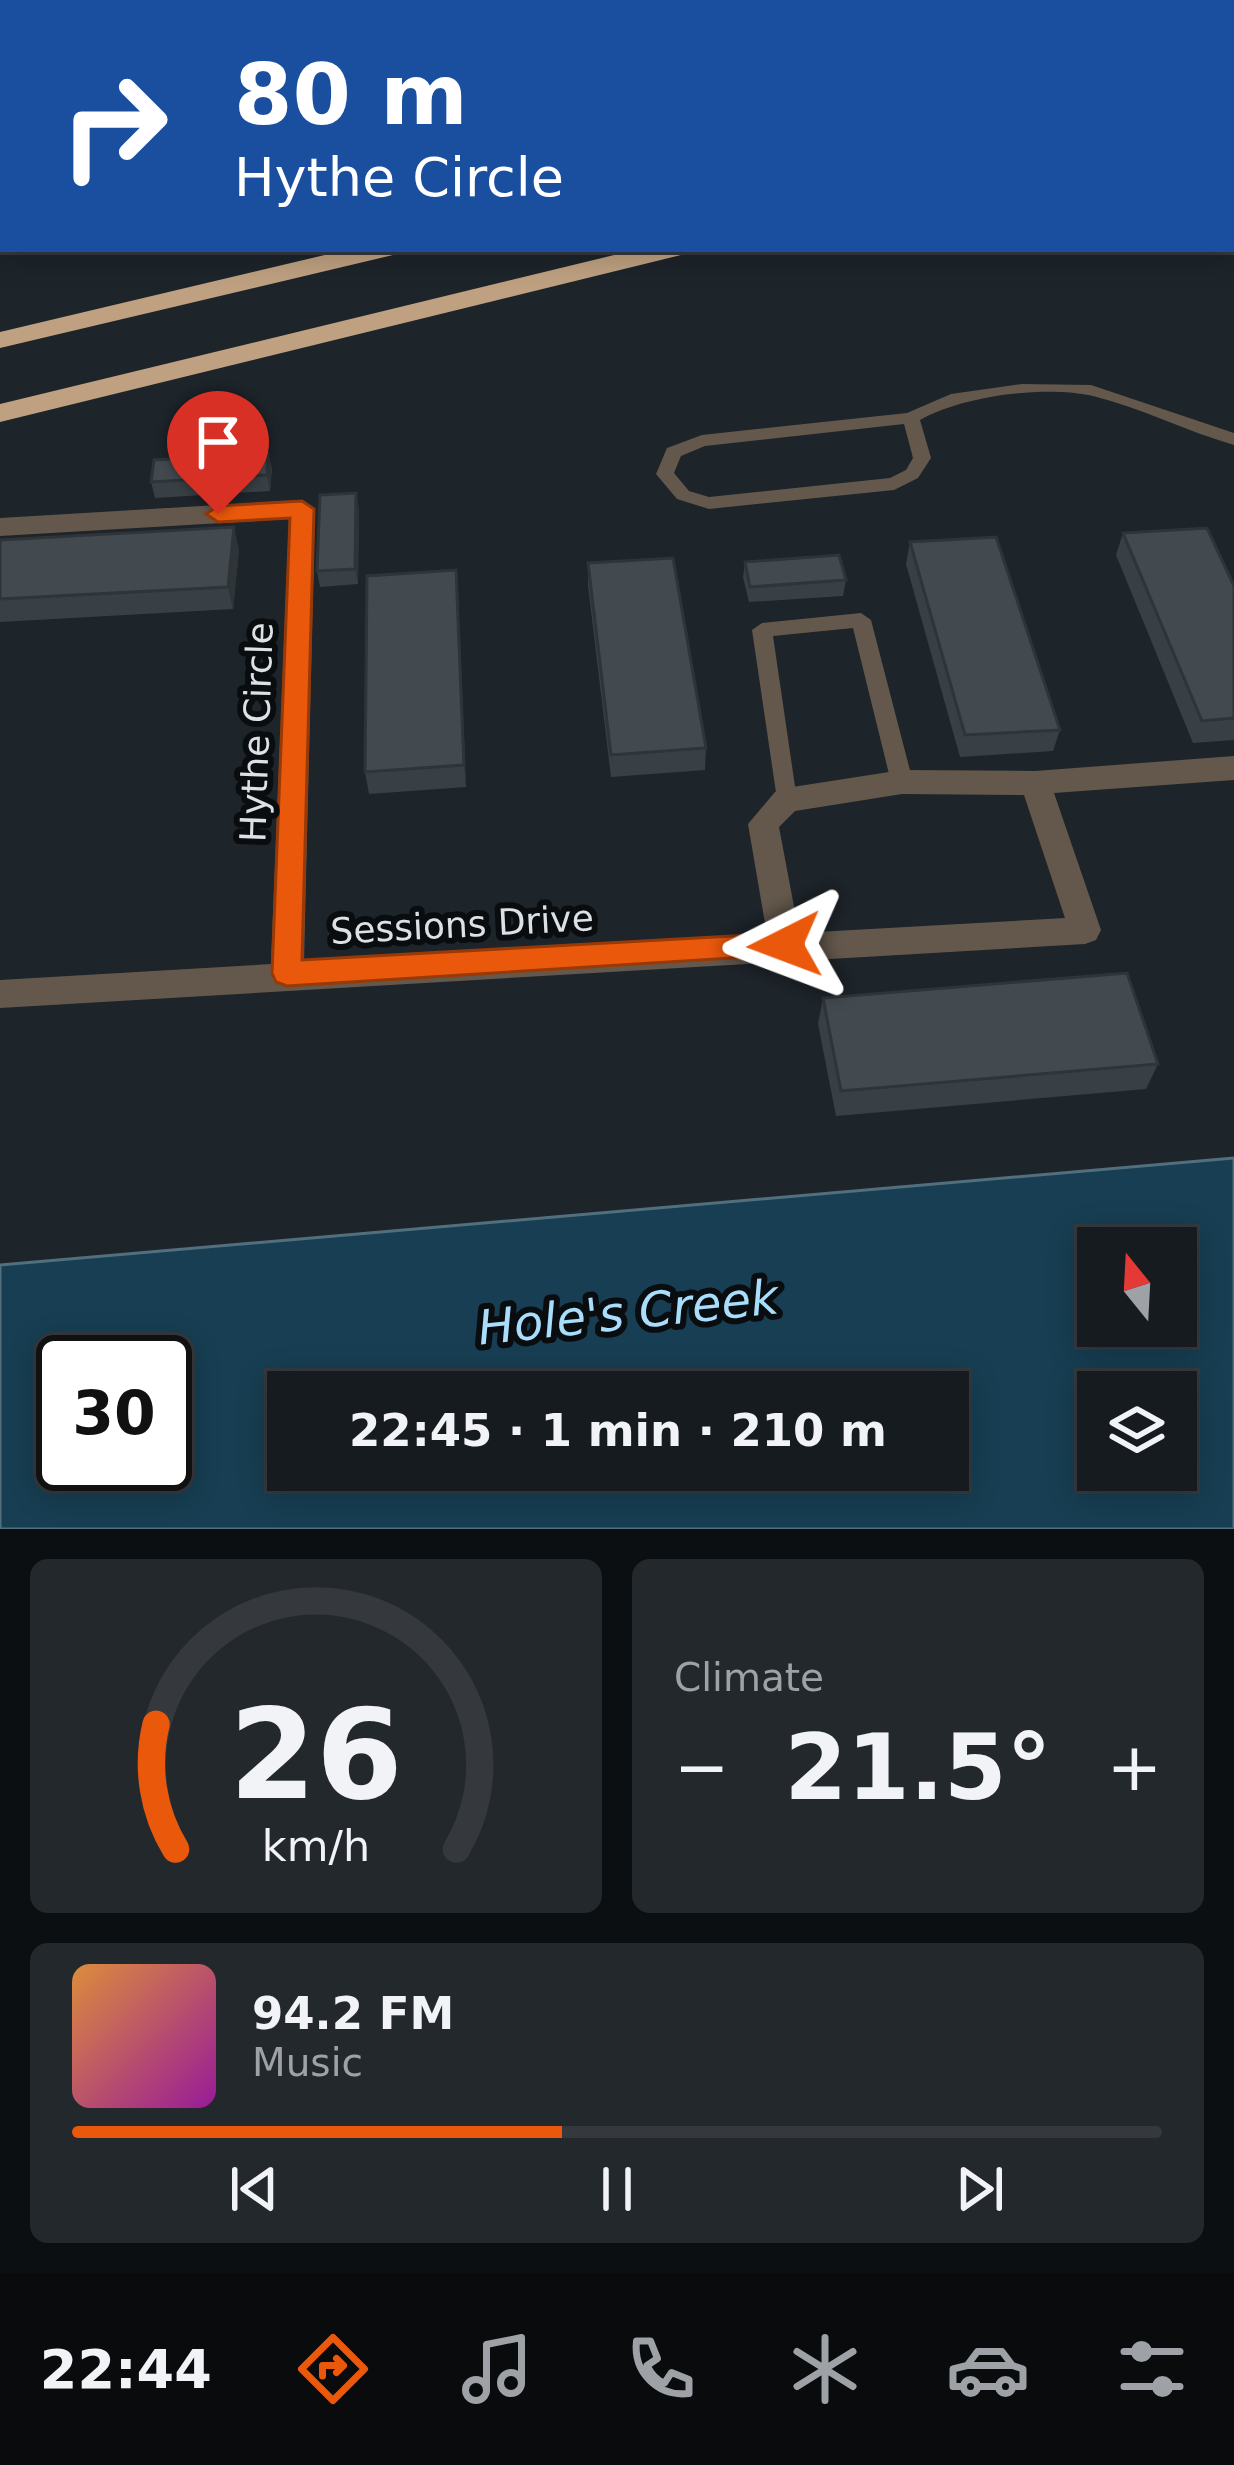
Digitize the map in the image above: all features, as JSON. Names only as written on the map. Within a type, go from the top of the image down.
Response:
[{"type":"highway","points":[[0,340],[371,252]]},
{"type":"highway","points":[[0,413],[660,252]]},
{"type":"street","name":"Hythe Circle","points":[[0,527],[302,509],[287,973]]},
{"type":"street","points":[[785,945],[763,824],[786,800],[902,782],[1035,783],[1234,768]]},
{"type":"street","name":"Sessions Drive","points":[[0,994],[287,973],[1085,930],[1035,783]]},
{"type":"lane","points":[[911,418],[922,458],[913,474],[894,484],[709,503],[683,495],[665,474],[674,452],[702,441],[911,418],[939,399],[1090,389],[1234,439]]},
{"type":"lane","points":[[786,800],[762,630],[861,620],[902,782]]},
{"type":"water","name":"Hole's Creek","points":[[1234,1158],[1234,1529],[0,1529],[0,1265]]},
{"type":"building","points":[[268,453],[267,475],[151,482],[154,460]]},
{"type":"building","points":[[356,493],[355,569],[317,571],[320,495]]},
{"type":"building","points":[[234,527],[228,587],[0,599],[0,540]]},
{"type":"building","points":[[1207,528],[1234,586],[1234,718],[1202,721],[1123,533]]},
{"type":"building","points":[[996,537],[1060,730],[965,735],[910,542]]},
{"type":"building","points":[[839,555],[846,580],[750,587],[745,562]]},
{"type":"building","points":[[673,558],[706,748],[611,755],[588,563]]},
{"type":"building","points":[[456,570],[464,765],[365,772],[367,576]]},
{"type":"building","points":[[1127,973],[1158,1064],[841,1091],[823,998]]},
{"type":"route","points":[[218,514],[302,509],[287,973],[785,945]]}]
